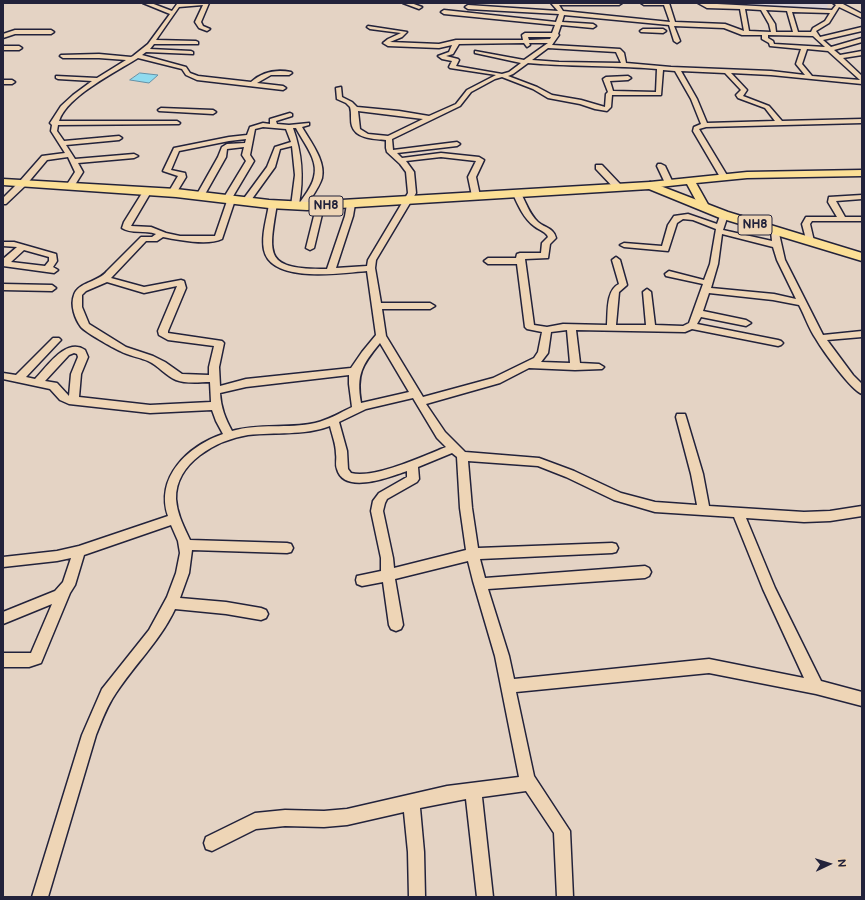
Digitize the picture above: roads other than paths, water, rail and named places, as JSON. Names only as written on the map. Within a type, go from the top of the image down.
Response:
[{"type":"highway","name":"NH8","points":[[3,182],[172,193],[246,202],[298,206],[320,206],[650,185],[724,215],[862,257]]},
{"type":"main road","points":[[650,185],[747,175],[862,173]]},
{"type":"main road","points":[[690,180],[705,208]]},
{"type":"street","points":[[146,3],[173,13]]},
{"type":"street","points":[[70,186],[79,172],[72,158],[54,131],[53,124],[60,111],[98,80],[146,50],[178,4],[205,3],[205,8],[199,16],[198,22],[201,27],[207,29]]},
{"type":"street","points":[[406,3],[419,7]]},
{"type":"street","points":[[556,4],[619,3]]},
{"type":"street","points":[[644,3],[666,4],[677,41]]},
{"type":"street","points":[[701,3],[704,6],[832,12]]},
{"type":"street","points":[[556,4],[589,8]]},
{"type":"street","points":[[556,4],[562,13]]},
{"type":"street","points":[[814,34],[813,31],[815,28],[828,22],[832,12],[838,4],[862,16]]},
{"type":"street","points":[[475,16],[482,5]]},
{"type":"street","points":[[468,7],[494,5],[503,8],[593,15],[672,24],[714,22],[725,23],[738,32],[747,33],[814,34],[861,78]]},
{"type":"street","points":[[723,6],[724,13]]},
{"type":"street","points":[[742,7],[747,33]]},
{"type":"street","points":[[848,10],[862,7]]},
{"type":"street","points":[[498,13],[503,8]]},
{"type":"street","points":[[762,8],[772,24],[774,34]]},
{"type":"street","points":[[789,10],[796,34]]},
{"type":"street","points":[[444,12],[593,26]]},
{"type":"street","points":[[339,88],[339,98],[351,104],[354,109],[355,126],[357,130],[364,134],[389,138],[458,105],[473,89],[492,78],[511,73],[548,46],[556,35],[562,13]]},
{"type":"street","points":[[592,32],[593,15]]},
{"type":"street","points":[[643,38],[644,22]]},
{"type":"street","points":[[370,27],[404,32],[401,36],[388,39],[386,43],[388,44],[439,46],[456,42],[552,41]]},
{"type":"street","points":[[819,39],[862,29]]},
{"type":"street","points":[[643,31],[673,31]]},
{"type":"street","points":[[3,36],[15,32],[51,32]]},
{"type":"street","points":[[539,52],[528,47],[525,42],[525,34],[556,35]]},
{"type":"street","points":[[764,34],[765,38],[771,42],[772,45],[830,49],[862,40]]},
{"type":"street","points":[[789,34],[796,46]]},
{"type":"street","points":[[3,42],[16,42]]},
{"type":"street","points":[[153,42],[196,43]]},
{"type":"street","points":[[456,42],[450,53],[441,56],[456,60],[452,67],[501,76],[535,88],[550,96],[590,104],[603,109],[607,109],[609,94],[611,93],[606,79],[628,78]]},
{"type":"street","points":[[548,46],[618,50],[620,51],[624,65]]},
{"type":"street","points":[[805,47],[799,60],[799,64],[810,78]]},
{"type":"street","points":[[3,48],[19,48]]},
{"type":"street","points":[[146,50],[191,53]]},
{"type":"street","points":[[477,52],[526,61],[565,64],[624,65],[727,72],[771,73],[810,78],[861,78]]},
{"type":"street","points":[[838,57],[862,53]]},
{"type":"street","points":[[63,56],[135,58],[184,68],[188,74],[197,78],[254,83],[283,88]]},
{"type":"street","points":[[611,93],[659,94],[660,68]]},
{"type":"street","points":[[677,69],[694,99],[702,122],[705,125]]},
{"type":"street","points":[[727,72],[744,90],[739,95],[740,97],[767,106],[780,123]]},
{"type":"street","points":[[254,83],[262,76],[269,73],[289,73]]},
{"type":"street","points":[[58,77],[98,80]]},
{"type":"street","points":[[3,82],[12,82]]},
{"type":"street","points":[[152,122],[163,107],[213,112]]},
{"type":"street","points":[[354,109],[399,113],[430,119]]},
{"type":"street","points":[[274,126],[272,120],[290,115]]},
{"type":"street","points":[[724,177],[696,128],[705,125],[862,121]]},
{"type":"street","points":[[53,124],[152,122],[177,123]]},
{"type":"street","points":[[172,193],[182,177],[182,175],[167,171],[176,149],[252,134],[300,129],[307,124]]},
{"type":"street","points":[[147,192],[128,222],[126,228],[151,229],[161,234],[190,239],[218,238],[229,199],[249,165],[250,160],[246,155],[252,134],[252,128],[257,126],[274,126],[290,129]]},
{"type":"street","points":[[290,129],[295,143],[299,163],[300,179],[298,206]]},
{"type":"street","points":[[298,206],[318,178],[319,170],[313,153],[300,129]]},
{"type":"street","points":[[62,143],[120,138]]},
{"type":"street","points":[[389,138],[389,148],[391,152],[407,167],[412,177],[412,193],[372,260],[371,268],[381,336],[417,398],[441,435],[458,452],[473,554],[480,584],[502,656],[527,779],[562,831],[565,897]]},
{"type":"street","points":[[246,202],[271,167],[277,148],[295,143]]},
{"type":"street","points":[[391,152],[457,144]]},
{"type":"street","points":[[200,196],[222,157],[224,148],[227,146],[249,145]]},
{"type":"street","points":[[400,160],[441,155],[479,159],[480,160],[472,177],[476,196]]},
{"type":"street","points":[[3,202],[23,183],[44,158],[134,156]]},
{"type":"street","points":[[661,166],[670,183]]},
{"type":"street","points":[[599,167],[617,186]]},
{"type":"street","points":[[516,194],[528,214],[538,225],[551,232],[552,235],[552,238],[546,243],[545,256],[520,256],[530,327],[547,330],[571,327],[685,329],[690,326],[695,321],[714,264],[719,229],[724,215]]},
{"type":"street","points":[[842,219],[832,202],[832,199],[862,197]]},
{"type":"street","points":[[273,204],[268,238],[268,249],[270,257],[275,262],[292,269],[331,270],[371,268]]},
{"type":"street","points":[[331,270],[351,204]]},
{"type":"street","points":[[310,248],[320,206]]},
{"type":"street","points":[[624,245],[665,249],[674,221],[680,216],[693,217],[719,229],[776,245]]},
{"type":"street","points":[[810,241],[806,224],[809,219],[862,219]]},
{"type":"street","points":[[775,231],[776,245],[780,258],[820,338],[849,377],[862,390]]},
{"type":"street","points":[[161,234],[154,239],[144,239],[110,273],[106,279],[82,289],[78,295],[77,307],[80,318],[85,326],[123,349],[162,364],[179,377],[197,379],[214,378]]},
{"type":"street","points":[[3,244],[22,247],[53,256],[51,270],[4,263]]},
{"type":"street","points":[[4,263],[22,247]]},
{"type":"street","points":[[611,328],[616,288],[623,285],[616,260]]},
{"type":"street","points":[[488,261],[521,261]]},
{"type":"street","points":[[669,274],[707,286],[803,303]]},
{"type":"street","points":[[106,279],[144,290],[181,283],[182,288],[163,332],[164,335],[168,337],[218,343],[214,366],[216,406],[229,435]]},
{"type":"street","points":[[760,286],[761,296]]},
{"type":"street","points":[[3,287],[52,288]]},
{"type":"street","points":[[647,292],[651,328]]},
{"type":"street","points":[[376,306],[430,306]]},
{"type":"street","points":[[698,313],[746,322]]},
{"type":"street","points":[[690,326],[778,343]]},
{"type":"street","points":[[571,327],[576,367]]},
{"type":"street","points":[[40,897],[98,710],[111,688],[155,633],[171,603],[184,569],[185,545],[174,519],[170,497],[175,477],[182,465],[202,448],[229,435],[307,428],[334,422],[357,408],[417,398],[496,381],[541,358],[547,330]]},
{"type":"street","points":[[820,338],[862,334]]},
{"type":"street","points":[[357,408],[353,380],[354,371],[381,336]]},
{"type":"street","points":[[8,379],[56,340]]},
{"type":"street","points":[[37,383],[66,354],[72,350],[79,350],[82,352],[83,357],[76,374],[74,400]]},
{"type":"street","points":[[529,364],[599,367]]},
{"type":"street","points":[[216,391],[246,383],[354,371]]},
{"type":"street","points":[[8,379],[53,386],[64,398],[74,400],[150,409],[216,406]]},
{"type":"street","points":[[681,417],[697,474],[704,510]]},
{"type":"street","points":[[334,422],[340,444],[342,470],[345,475],[350,478],[364,479],[458,452],[539,462],[570,474],[618,497],[655,507],[804,517],[830,516],[862,511]]},
{"type":"street","points":[[396,625],[386,552],[377,511],[379,501],[383,496],[413,479],[412,466]]},
{"type":"street","points":[[738,513],[769,590],[816,687]]},
{"type":"street","points":[[3,562],[57,556],[79,551],[174,519]]},
{"type":"street","points":[[185,545],[287,548]]},
{"type":"street","points":[[362,580],[473,554],[612,548]]},
{"type":"street","points":[[3,660],[29,660],[36,658],[64,592],[69,585],[79,551]]},
{"type":"street","points":[[480,584],[531,579],[645,572]]},
{"type":"street","points":[[3,618],[56,598],[64,592]]},
{"type":"street","points":[[171,603],[226,608],[262,614]]},
{"type":"street","points":[[509,686],[709,666],[816,687],[862,699]]},
{"type":"street","points":[[212,843],[255,821],[285,818],[324,819],[347,817],[447,794],[530,784]]},
{"type":"street","points":[[473,791],[485,897]]},
{"type":"street","points":[[411,802],[416,852],[417,897]]},
{"type":"water","points":[[140,73],[158,75],[149,83],[130,80]]}]
